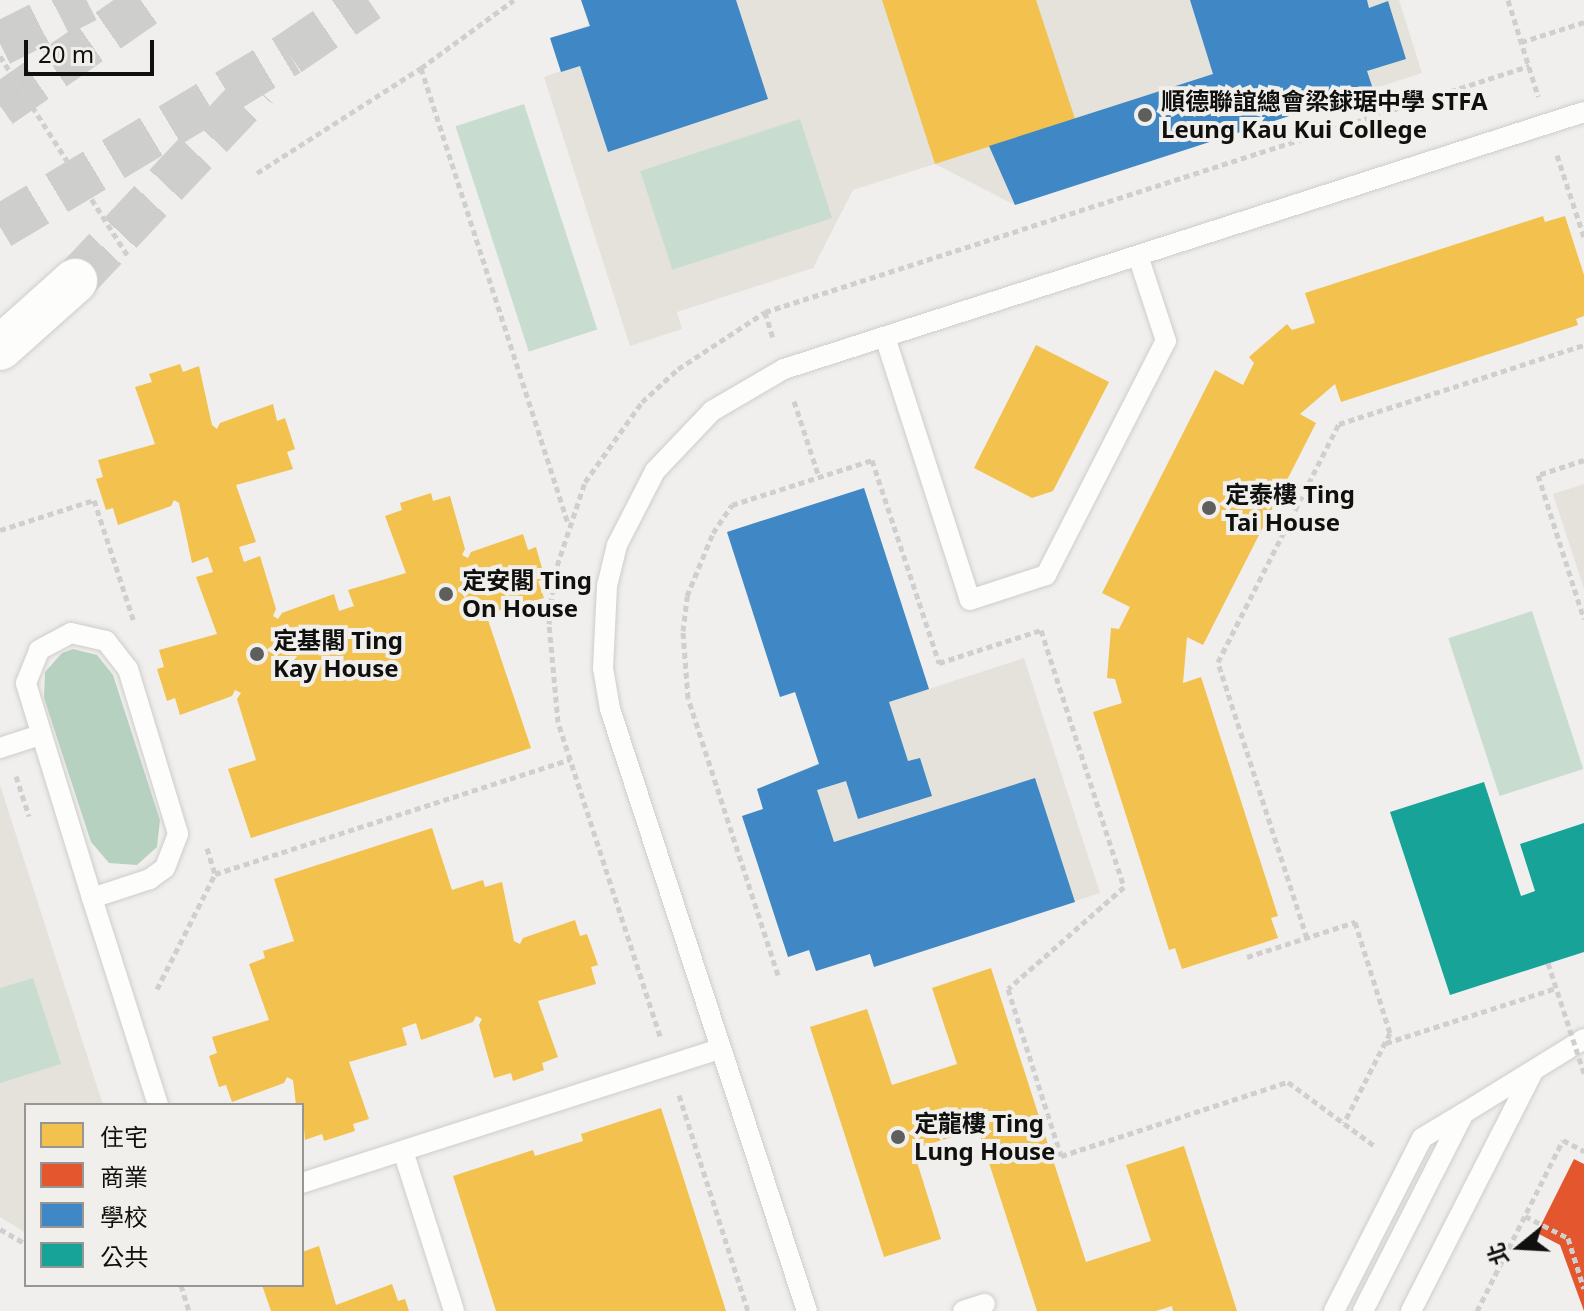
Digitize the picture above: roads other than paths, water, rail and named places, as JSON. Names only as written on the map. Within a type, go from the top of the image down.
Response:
[{"type":"highway","points":[[0,348],[75,281]]},
{"type":"lane","points":[[807,1311],[610,709],[603,668],[607,586],[634,507],[655,471],[712,411],[784,369],[1584,112]]},
{"type":"lane","points":[[885,337],[970,600],[1046,575],[1166,341],[1138,256]]},
{"type":"lane","points":[[92,898],[150,879],[174,852],[178,834],[128,669],[106,641],[71,633],[39,650],[26,683],[40,735],[157,1103]]},
{"type":"lane","points":[[0,748],[40,735]]},
{"type":"lane","points":[[1334,1311],[1422,1138],[1584,1039]]},
{"type":"lane","points":[[304,1182],[720,1049]]},
{"type":"lane","points":[[1411,1311],[1534,1070]]},
{"type":"lane","points":[[1363,1311],[1464,1113]]},
{"type":"lane","points":[[403,1151],[454,1311]]},
{"type":"lane","points":[[963,1311],[985,1304]]},
{"type":"tunnel","points":[[0,44],[87,0]]},
{"type":"tunnel","points":[[0,106],[152,0]]},
{"type":"tunnel","points":[[0,227],[289,54],[368,0]]},
{"type":"tunnel","points":[[75,281],[257,88]]},
{"type":"place","name":"順德聯誼總會梁銶琚中學 STFA Leung Kau Kui College","points":[[1145,115]]},
{"type":"place","name":"定泰樓 Ting Tai House","points":[[1209,508]]},
{"type":"place","name":"定安閣 Ting On House","points":[[446,594]]},
{"type":"place","name":"定基閣 Ting Kay House","points":[[257,654]]},
{"type":"place","name":"定龍樓 Ting Lung House","points":[[898,1137]]}]
